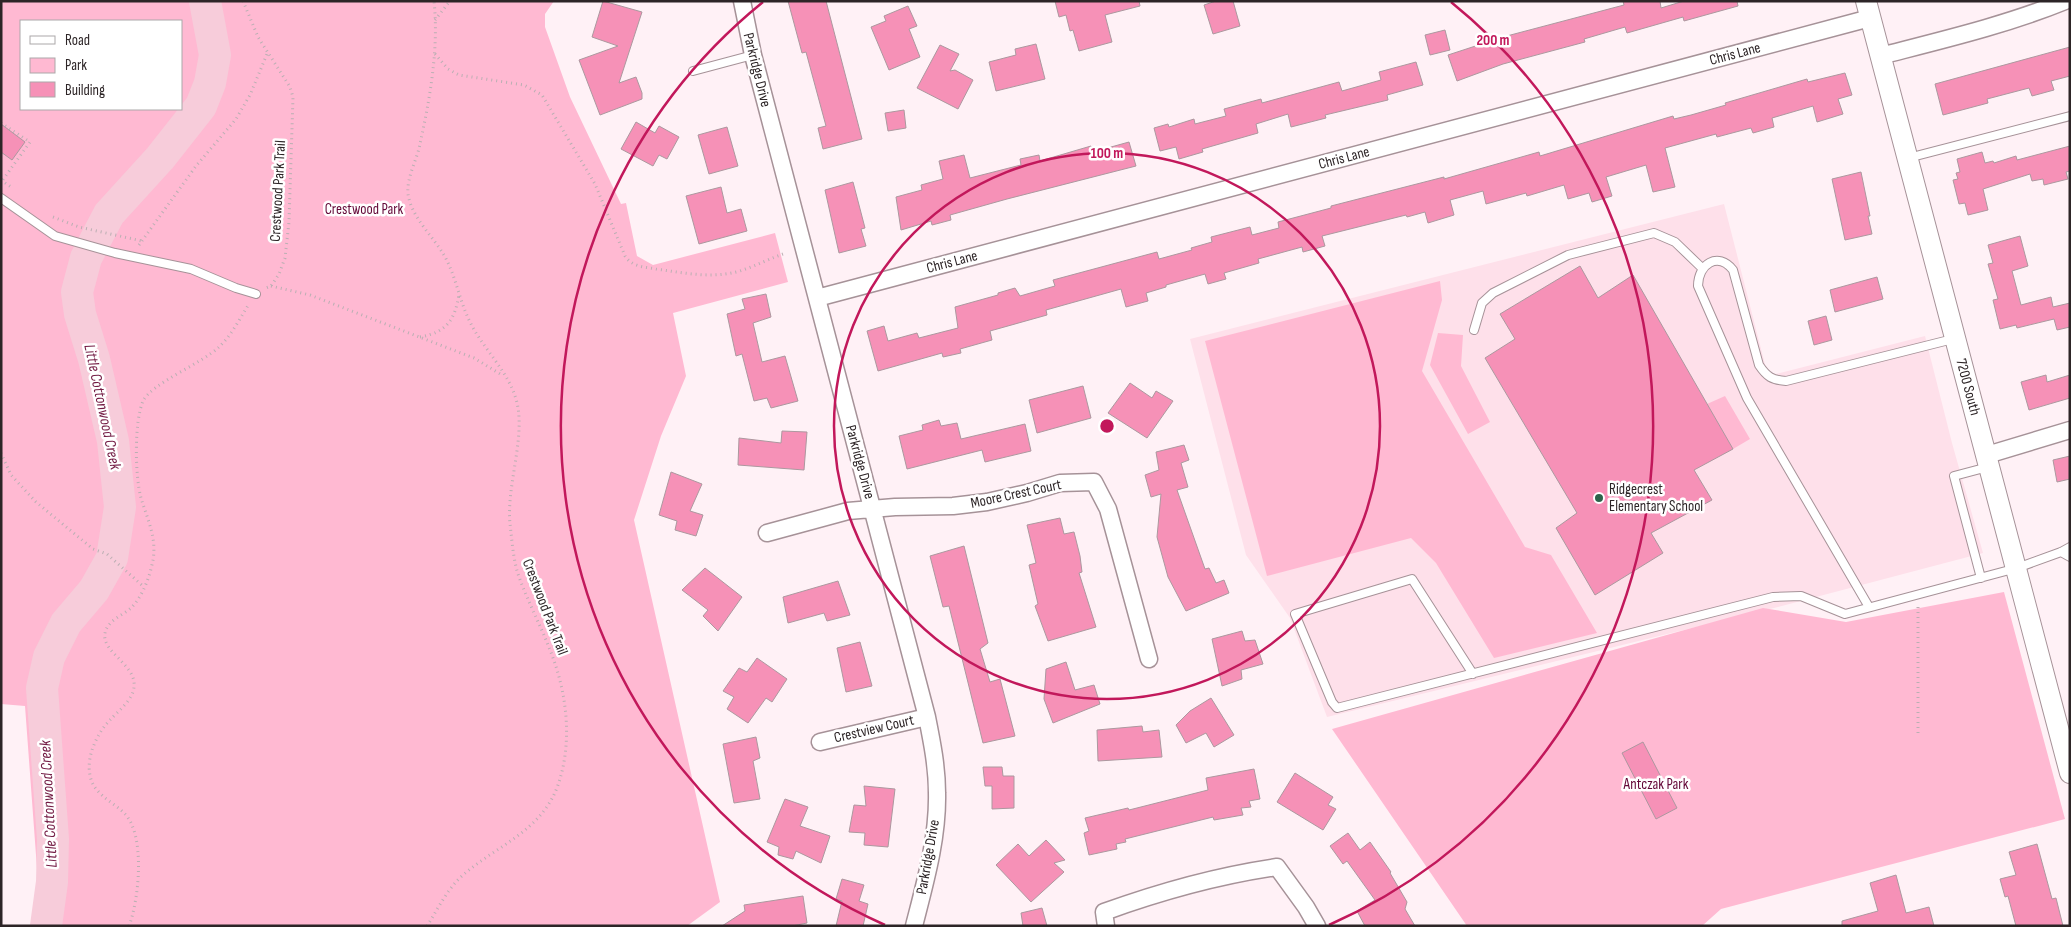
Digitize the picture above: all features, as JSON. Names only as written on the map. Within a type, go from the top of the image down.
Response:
[{"type":"street","name":"Parkridge Drive","points":[[742,1],[753,55],[927,717],[935,756],[937,794],[935,830],[914,926]]},
{"type":"street","points":[[1880,56],[1986,28],[2039,12],[2066,1]]},
{"type":"street","name":"7200 South","points":[[1868,10],[2070,773]]},
{"type":"street","name":"Chris Lane","points":[[817,298],[1868,10]]},
{"type":"street","points":[[1988,460],[2070,430]]},
{"type":"street","name":"Moore Crest Court","points":[[873,510],[895,507],[953,506],[987,502],[1060,483],[1094,482],[1108,509],[1149,659]]},
{"type":"street","points":[[767,533],[848,511],[873,510]]},
{"type":"street","name":"Crestview Court","points":[[820,742],[927,717]]},
{"type":"street","points":[[1106,926],[1104,912],[1156,893],[1232,874],[1277,867],[1317,926]]},
{"type":"lane","points":[[693,71],[753,55]]},
{"type":"lane","points":[[1908,158],[2070,116]]},
{"type":"lane","points":[[1,198],[55,236],[115,253],[191,269],[236,288],[256,294]]},
{"type":"lane","points":[[1474,330],[1482,303],[1493,293],[1568,255],[1654,233],[1675,242],[1702,268]]},
{"type":"lane","points":[[1869,607],[1747,398],[1698,286],[1698,278],[1702,268],[1709,262],[1720,261],[1728,264],[1733,270],[1759,365],[1766,375],[1774,380],[1786,381],[1955,339]]},
{"type":"lane","points":[[1980,578],[1954,476],[1988,460]]},
{"type":"lane","points":[[1473,674],[1412,579],[1295,614],[1332,702],[1337,708],[1473,674],[1773,597],[1801,596],[1845,614],[2016,568],[2070,547]]},
{"type":"lane","points":[[2061,552],[2070,557]]},
{"type":"path","name":"Crestwood Park Trail","points":[[243,1],[250,20],[267,53],[290,87],[293,106],[287,243],[285,258],[271,286]]},
{"type":"path","name":"Crestwood Park Trail","points":[[428,926],[448,892],[461,876],[522,834],[542,812],[557,788],[566,748],[566,716],[557,670],[524,589],[514,559],[510,509],[518,434],[518,412],[515,394],[477,336],[468,319],[450,268],[414,210],[408,193],[429,100],[434,54],[434,1]]},
{"type":"path","points":[[435,21],[450,1]]},
{"type":"path","points":[[131,256],[196,166],[236,119],[250,95],[267,53]]},
{"type":"path","points":[[434,54],[448,69],[459,76],[518,84],[542,94],[595,184],[629,261],[638,266],[675,272],[718,275],[742,270],[783,254]]},
{"type":"path","points":[[1,123],[30,142],[2,181],[17,191]]},
{"type":"path","points":[[46,212],[65,223],[142,241]]},
{"type":"path","points":[[128,926],[134,908],[137,874],[138,858],[135,830],[124,812],[95,788],[90,775],[90,767],[97,738],[108,722],[128,700],[134,687],[134,681],[129,669],[108,644],[104,633],[109,624],[132,607],[144,588],[153,559],[154,549],[151,528],[142,500],[137,473],[140,416],[143,402],[152,388],[199,362],[220,346],[233,330],[256,294],[271,286],[310,295],[474,358],[505,377]]},
{"type":"path","points":[[419,337],[428,336],[445,327],[454,316],[459,294]]},
{"type":"path","points":[[1,453],[11,475],[36,502],[93,549],[107,554],[144,588]]},
{"type":"path","points":[[1918,594],[1918,733]]},
{"type":"shaded area","name":"Ridgecrest Elementary School","points":[[1724,204],[1768,376],[1925,336],[1952,443],[1983,553],[1778,607],[1327,717],[1290,618],[1246,555],[1190,339]]},
{"type":"green space","name":"Crestwood Park","points":[[1,1],[554,1],[545,14],[545,27],[570,97],[621,204],[626,203],[637,256],[653,265],[775,233],[788,282],[673,313],[686,376],[661,436],[634,520],[720,902],[687,926],[33,926],[38,882],[25,706],[1,704]]},
{"type":"green space","points":[[1440,281],[1442,300],[1422,371],[1525,547],[1551,555],[1597,633],[1494,658],[1436,563],[1411,538],[1267,576],[1205,341]]},
{"type":"green space","points":[[1438,333],[1463,335],[1461,366],[1490,422],[1468,434],[1430,365]]},
{"type":"green space","points":[[1725,396],[1750,439],[1733,449],[1707,404]]},
{"type":"green space","name":"Antczak Park","points":[[2004,592],[2065,819],[1721,909],[1702,926],[1467,926],[1332,729],[1763,608],[1846,622]]},
{"type":"building","points":[[603,1],[642,12],[619,83],[636,77],[642,93],[642,99],[600,115],[579,60],[618,46],[592,37]]},
{"type":"building","points":[[788,1],[826,1],[862,139],[823,149],[818,128],[826,126],[806,52],[802,53]]},
{"type":"building","points":[[1055,1],[1139,1],[1140,6],[1105,15],[1112,42],[1079,51],[1073,30],[1070,31],[1066,15],[1059,17]]},
{"type":"building","points":[[1216,1],[1233,1],[1240,26],[1213,34],[1204,5]]},
{"type":"building","points":[[1623,1],[1660,1],[1661,8],[1684,1],[1737,1],[1738,6],[1684,21],[1683,17],[1627,33],[1625,27],[1584,39],[1585,42],[1503,64],[1457,81],[1448,55],[1503,37],[1624,5]]},
{"type":"building","points":[[908,6],[917,26],[909,29],[920,57],[889,70],[871,27],[886,21],[884,16]]},
{"type":"building","points":[[1445,30],[1450,50],[1430,55],[1425,35]]},
{"type":"building","points":[[1036,44],[1045,79],[996,91],[989,62],[1016,55],[1015,49]]},
{"type":"building","points":[[940,45],[959,54],[950,71],[955,70],[973,80],[958,109],[917,88]]},
{"type":"building","points":[[2070,47],[2070,76],[2051,81],[2054,90],[2032,96],[2029,88],[1987,99],[1988,103],[1943,115],[1935,84]]},
{"type":"building","points":[[1416,62],[1423,85],[1387,95],[1388,100],[1325,115],[1326,118],[1291,127],[1288,114],[1256,124],[1258,133],[1202,149],[1203,152],[1179,159],[1176,147],[1160,151],[1154,128],[1168,124],[1169,127],[1194,119],[1195,124],[1226,116],[1224,109],[1261,99],[1262,103],[1339,82],[1342,91],[1381,80],[1379,72]]},
{"type":"building","points":[[1845,73],[1852,95],[1838,99],[1843,114],[1817,122],[1813,106],[1772,118],[1774,127],[1753,133],[1751,128],[1717,137],[1716,134],[1665,148],[1675,187],[1653,192],[1646,165],[1606,177],[1612,196],[1592,202],[1589,193],[1568,199],[1564,185],[1527,196],[1526,193],[1486,204],[1483,191],[1450,200],[1454,215],[1428,223],[1425,212],[1322,236],[1325,246],[1303,252],[1302,247],[1258,259],[1259,263],[1224,273],[1226,279],[1208,284],[1205,274],[1166,285],[1166,287],[1146,293],[1148,301],[1126,307],[1121,289],[1046,310],[1047,315],[990,331],[992,340],[960,349],[961,353],[943,357],[942,353],[878,371],[867,331],[884,326],[888,341],[917,333],[919,338],[958,328],[955,307],[998,295],[998,293],[1015,288],[1020,296],[1055,286],[1053,280],[1157,252],[1159,259],[1192,250],[1191,248],[1212,242],[1211,237],[1250,227],[1252,235],[1279,228],[1278,222],[1331,208],[1331,206],[1444,177],[1444,179],[1539,152],[1540,156],[1673,116],[1674,119],[1726,105],[1725,103],[1807,79],[1808,82]]},
{"type":"building","points":[[904,110],[906,128],[888,131],[885,113]]},
{"type":"building","points":[[636,122],[655,133],[659,126],[679,137],[667,159],[659,155],[653,166],[621,149]]},
{"type":"building","points":[[1,124],[25,142],[12,160],[1,152]]},
{"type":"building","points":[[727,127],[738,166],[709,174],[698,135]]},
{"type":"building","points":[[1129,142],[1136,166],[950,215],[951,220],[932,225],[931,221],[901,230],[896,197],[922,190],[921,185],[943,179],[939,161],[964,155],[970,178],[1021,165],[1020,159],[1039,155],[1040,161],[1091,146],[1093,152]]},
{"type":"building","points":[[2070,146],[2070,171],[2066,172],[2068,179],[2044,185],[2043,179],[2032,181],[2030,174],[1983,189],[1988,210],[1968,215],[1965,203],[1959,204],[1953,180],[1958,179],[1956,173],[1960,172],[1957,159],[1982,152],[1985,163],[1993,161],[1994,163],[2016,156],[2017,160]]},
{"type":"building","points":[[1861,172],[1872,234],[1845,240],[1832,179]]},
{"type":"building","points":[[853,182],[865,228],[861,229],[866,246],[839,253],[825,190]]},
{"type":"building","points":[[721,187],[727,213],[741,209],[747,231],[699,244],[686,196]]},
{"type":"building","points":[[2020,236],[2028,266],[2012,271],[2021,305],[2051,297],[2053,307],[2070,303],[2070,327],[2057,330],[2054,319],[2017,328],[2016,325],[2000,329],[1993,300],[1998,299],[1988,264],[1993,263],[1988,245]]},
{"type":"building","points":[[1580,266],[1598,298],[1633,275],[1733,449],[1694,470],[1712,500],[1651,533],[1663,553],[1595,595],[1556,528],[1577,513],[1485,358],[1515,339],[1500,314]]},
{"type":"building","points":[[1877,277],[1883,299],[1835,312],[1830,290]]},
{"type":"building","points":[[766,294],[771,317],[753,323],[762,362],[785,356],[798,401],[771,408],[767,398],[754,401],[742,354],[736,356],[727,314],[745,309],[742,299]]},
{"type":"building","points":[[1826,316],[1832,340],[1814,345],[1808,321]]},
{"type":"building","points":[[2046,375],[2047,382],[2070,375],[2070,398],[2029,410],[2021,382]]},
{"type":"building","points":[[1130,383],[1152,398],[1156,391],[1173,401],[1147,438],[1108,413]]},
{"type":"building","points":[[1083,386],[1091,418],[1037,433],[1029,400]]},
{"type":"building","points":[[939,420],[941,426],[957,423],[961,439],[1025,424],[1031,451],[985,462],[982,450],[907,469],[899,436],[923,430],[922,425]]},
{"type":"building","points":[[782,431],[807,432],[804,470],[738,465],[739,438],[781,443]]},
{"type":"building","points":[[1184,445],[1189,460],[1181,463],[1188,487],[1177,490],[1205,569],[1209,568],[1216,583],[1224,580],[1229,593],[1186,611],[1168,577],[1157,537],[1161,494],[1151,497],[1145,475],[1159,470],[1156,452]]},
{"type":"building","points":[[2070,456],[2070,479],[2057,482],[2053,460]]},
{"type":"building","points":[[671,472],[702,484],[690,511],[703,515],[696,536],[675,530],[677,521],[659,515]]},
{"type":"building","points":[[1060,518],[1064,534],[1074,532],[1082,572],[1079,573],[1096,627],[1048,641],[1035,606],[1038,604],[1029,565],[1036,563],[1027,525]]},
{"type":"building","points":[[964,546],[988,643],[980,649],[990,682],[1000,679],[1015,736],[983,743],[949,606],[943,607],[930,556]]},
{"type":"building","points":[[705,568],[742,597],[718,631],[703,616],[708,610],[682,590]]},
{"type":"building","points":[[838,581],[850,615],[827,621],[824,613],[788,623],[783,597]]},
{"type":"building","points":[[1242,631],[1245,641],[1255,640],[1263,664],[1241,670],[1242,679],[1222,686],[1212,639]]},
{"type":"building","points":[[860,642],[872,686],[846,692],[837,648]]},
{"type":"building","points":[[757,658],[787,679],[772,702],[766,698],[748,723],[727,709],[734,697],[723,691],[739,668],[747,672]]},
{"type":"building","points":[[1066,662],[1075,690],[1094,685],[1100,704],[1053,723],[1044,699],[1046,669]]},
{"type":"building","points":[[1211,698],[1234,735],[1214,747],[1206,733],[1186,743],[1176,725],[1190,711]]},
{"type":"building","points":[[1142,726],[1143,732],[1159,730],[1162,757],[1098,761],[1097,730]]},
{"type":"building","points":[[756,737],[760,758],[753,761],[760,799],[734,803],[723,744]]},
{"type":"building","points":[[1643,742],[1677,808],[1656,819],[1622,753]]},
{"type":"building","points":[[983,767],[1002,767],[1003,776],[1014,776],[1014,808],[992,809],[992,786],[985,786]]},
{"type":"building","points":[[1254,769],[1260,799],[1249,801],[1251,807],[1241,808],[1243,815],[1214,820],[1213,817],[1125,839],[1126,842],[1116,844],[1117,849],[1089,855],[1084,833],[1089,831],[1085,818],[1128,808],[1129,810],[1208,790],[1206,778]]},
{"type":"building","points":[[1295,773],[1333,797],[1328,805],[1336,809],[1323,830],[1277,802]]},
{"type":"building","points":[[864,786],[895,789],[888,847],[864,845],[865,833],[849,832],[854,805],[866,806]]},
{"type":"building","points":[[785,799],[808,807],[800,826],[830,836],[821,863],[796,851],[793,859],[778,855],[779,847],[767,842]]},
{"type":"building","points":[[1348,833],[1360,850],[1370,842],[1391,872],[1407,902],[1405,909],[1415,926],[1365,926],[1357,911],[1375,900],[1347,861],[1343,864],[1330,846]]},
{"type":"building","points":[[1046,840],[1065,860],[1054,863],[1064,872],[1031,902],[996,865],[1018,844],[1029,856]]},
{"type":"building","points":[[2037,844],[2052,899],[2056,898],[2063,926],[2016,926],[2008,896],[2005,897],[2000,879],[2016,875],[2009,852]]},
{"type":"building","points":[[1896,875],[1906,913],[1929,907],[1934,926],[1842,926],[1842,921],[1878,911],[1870,883]]},
{"type":"building","points":[[842,879],[864,885],[859,901],[868,904],[863,926],[836,926],[842,901],[836,899]]},
{"type":"building","points":[[803,896],[807,923],[792,926],[722,926],[745,911],[744,905]]},
{"type":"building","points":[[1042,908],[1047,926],[1023,926],[1021,913]]},
{"type":"waterway","name":"Little Cottonwood Creek","points":[[46,926],[52,882],[53,839],[42,688],[49,657],[66,623],[94,590],[112,558],[120,507],[113,441],[94,359],[80,314],[77,292],[86,258],[109,214],[160,158],[201,106],[210,83],[215,55],[205,1]]},
{"type":"place","name":"Ridgecrest Elementary School","points":[[1599,498]]}]
